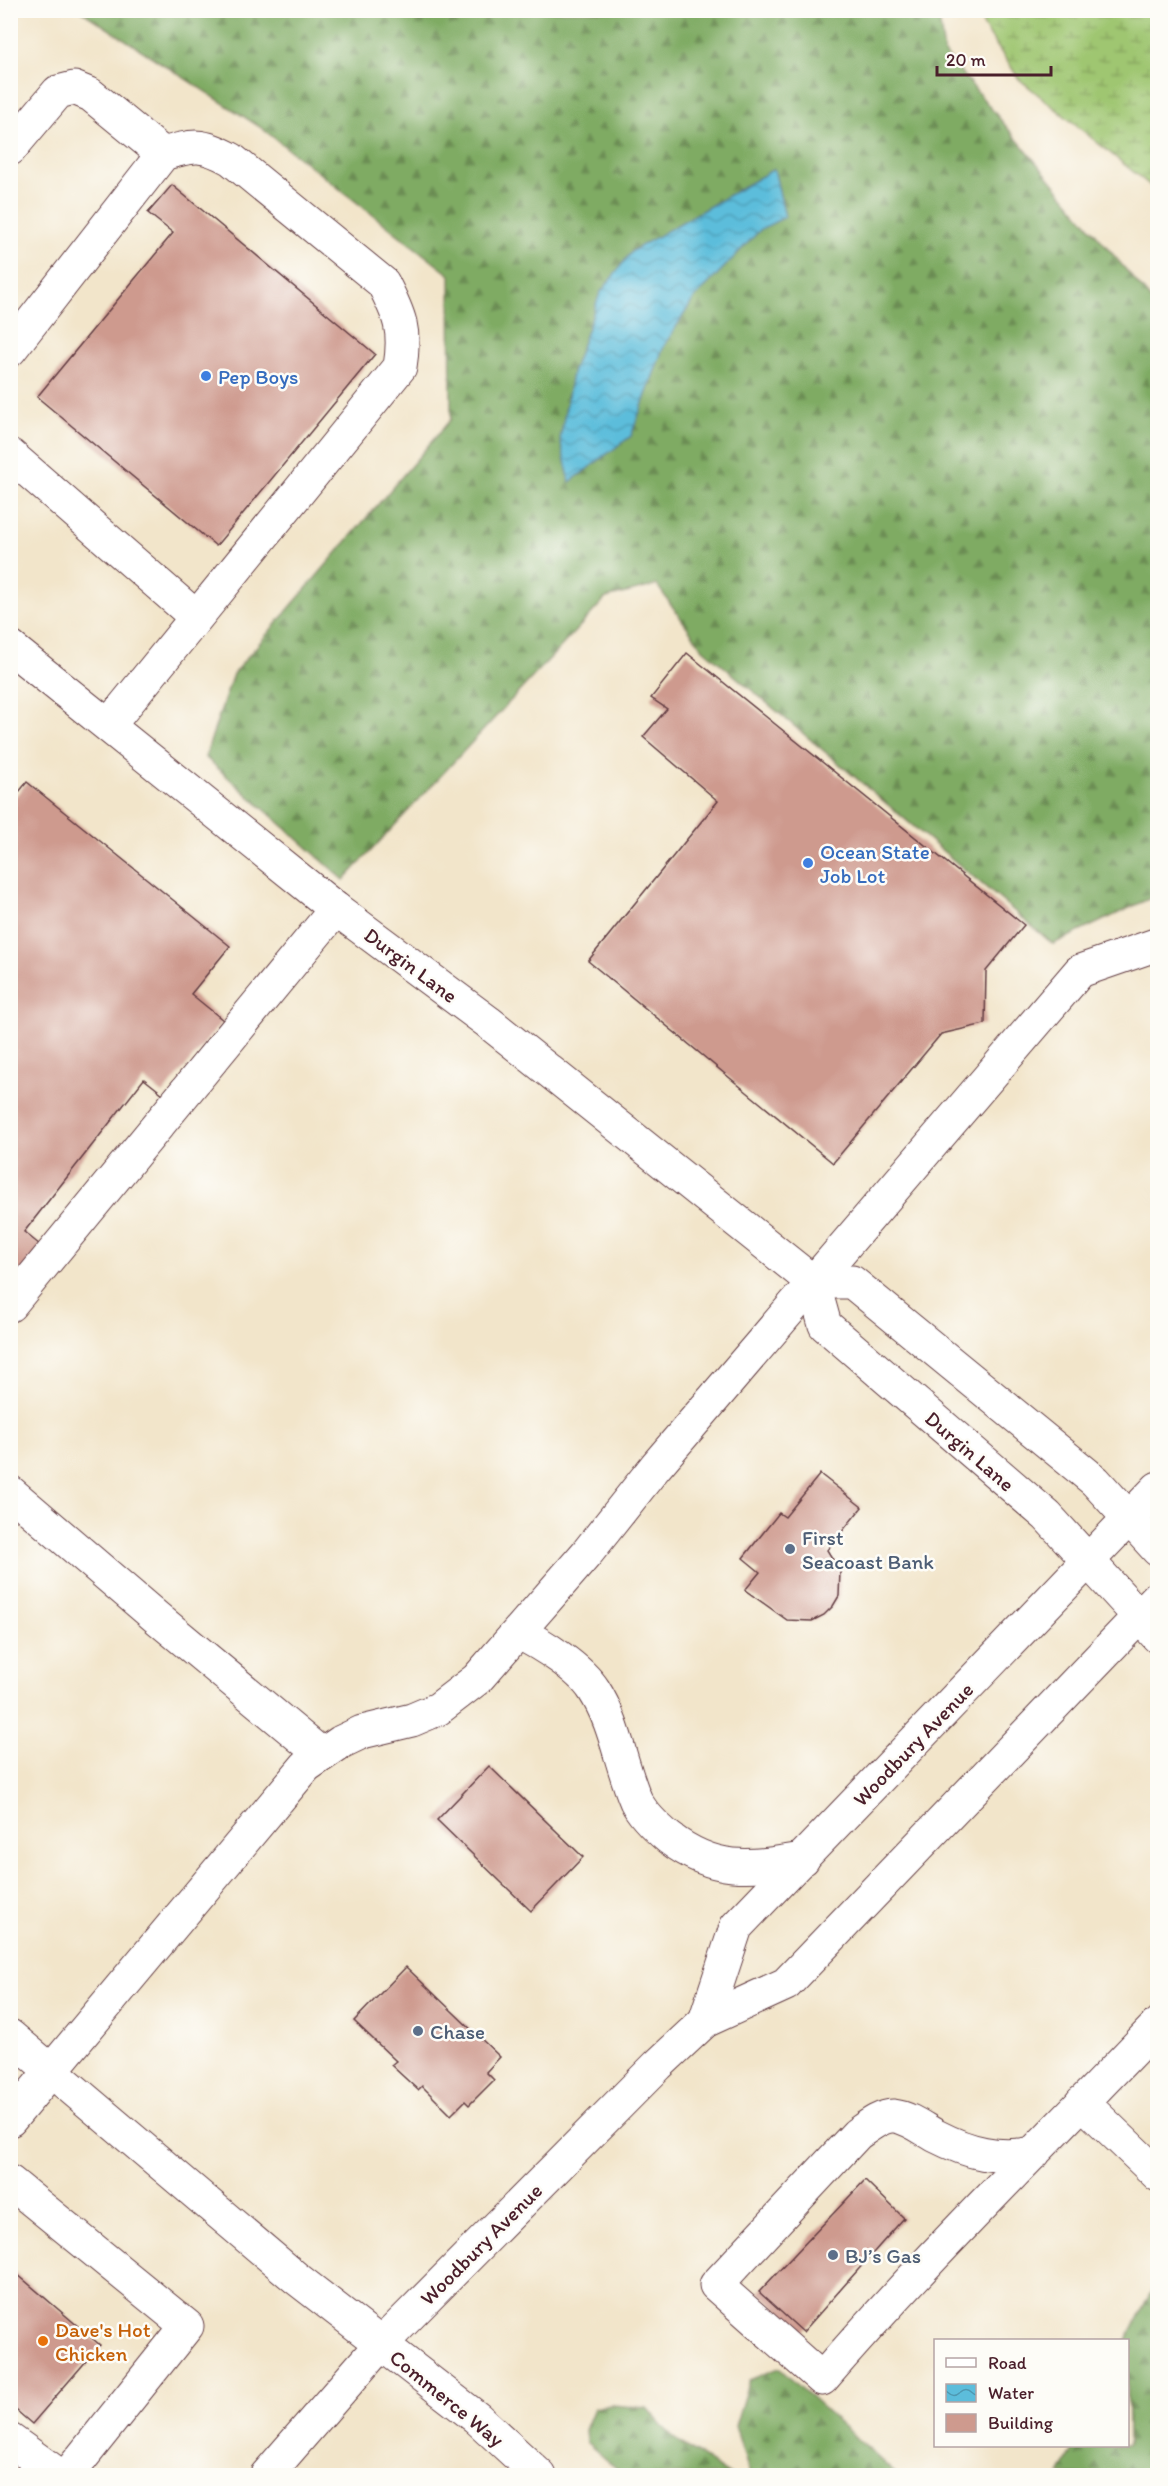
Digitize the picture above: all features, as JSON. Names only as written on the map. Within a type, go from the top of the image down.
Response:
[{"type":"street","points":[[10,150],[58,92],[74,88],[91,95],[163,154]]},
{"type":"street","points":[[10,350],[163,154],[186,147],[208,147],[231,159],[383,283],[397,310],[404,340],[400,367],[109,725]]},
{"type":"street","points":[[10,455],[196,617]]},
{"type":"street","name":"Durgin Lane","points":[[10,647],[336,909],[488,1022],[813,1282],[825,1325],[1047,1516],[1088,1562],[1151,1617]]},
{"type":"street","points":[[10,1305],[336,909]]},
{"type":"street","points":[[10,2120],[277,1799],[321,1754],[362,1732],[412,1720],[438,1709],[471,1686],[519,1633],[656,1466],[1080,971],[1158,944]]},
{"type":"street","points":[[813,1282],[852,1282],[1095,1480],[1158,1550]]},
{"type":"street","name":"Woodbury Avenue","points":[[705,2022],[736,1927],[1158,1488]]},
{"type":"street","points":[[10,1492],[321,1754]]},
{"type":"street","name":"Woodbury Avenue","points":[[266,2475],[380,2345],[705,2022],[786,1984],[1151,1617]]},
{"type":"street","points":[[519,1633],[548,1648],[593,1688],[610,1720],[637,1803],[664,1834],[705,1860],[726,1866],[753,1867],[803,1859]]},
{"type":"street","points":[[1034,2153],[1011,2158],[966,2149],[918,2125],[893,2116],[872,2123],[857,2134],[716,2285],[822,2379],[1158,2024]]},
{"type":"street","name":"Commerce Way","points":[[10,2036],[296,2278],[477,2418],[540,2475]]},
{"type":"street","points":[[1076,2109],[1158,2175]]},
{"type":"street","points":[[10,2182],[187,2326],[67,2475]]},
{"type":"street","points":[[10,2440],[60,2475]]},
{"type":"green space","points":[[81,11],[938,11],[944,52],[1157,307],[1157,895],[1053,944],[703,649],[657,585],[606,598],[344,880],[205,757],[233,674],[451,419],[450,275],[260,127]]},
{"type":"green space","points":[[978,11],[1157,11],[1157,191],[1019,79],[984,27]]},
{"type":"green space","points":[[1157,2280],[1157,2475],[1060,2475],[1074,2447],[1129,2447],[1128,2339]]},
{"type":"green space","points":[[779,2368],[897,2475],[750,2475],[735,2426],[749,2380]]},
{"type":"green space","points":[[611,2405],[647,2408],[673,2438],[730,2475],[624,2475],[586,2442],[585,2430],[594,2408]]},
{"type":"water","points":[[774,169],[785,217],[761,229],[693,300],[664,346],[631,436],[570,482],[560,440],[572,373],[600,293],[632,251]]},
{"type":"building","name":"Pep Boys","points":[[172,185],[375,354],[216,546],[37,397],[173,233],[148,213]]},
{"type":"building","name":"Ocean State Job Lot","points":[[687,653],[1024,925],[986,971],[985,1024],[941,1034],[833,1163],[588,961],[718,801],[643,737],[667,709],[651,698]]},
{"type":"building","points":[[27,782],[230,946],[191,994],[223,1020],[163,1094],[144,1079],[24,1232],[45,1249],[10,1293],[10,803]]},
{"type":"building","name":"First Seacoast Bank","points":[[820,1474],[862,1507],[827,1550],[840,1571],[839,1596],[833,1606],[824,1615],[812,1621],[787,1620],[745,1590],[760,1572],[743,1558],[779,1513],[785,1517]]},
{"type":"building","points":[[489,1766],[583,1857],[531,1911],[437,1820]]},
{"type":"building","name":"Chase","points":[[406,1967],[500,2057],[486,2072],[494,2080],[469,2105],[465,2101],[451,2115],[422,2086],[418,2090],[391,2065],[396,2061],[354,2021]]},
{"type":"building","name":"BJ’s Gas","points":[[865,2180],[904,2218],[803,2332],[759,2292]]},
{"type":"building","points":[[10,2268],[100,2345],[32,2424],[10,2405]]},
{"type":"place","name":"Pep Boys","points":[[206,376]]},
{"type":"place","name":"Ocean State Job Lot","points":[[808,863]]},
{"type":"place","name":"First Seacoast Bank","points":[[790,1549]]},
{"type":"place","name":"Chase","points":[[418,2031]]},
{"type":"place","name":"BJ’s Gas","points":[[833,2255]]},
{"type":"place","name":"Dave's Hot Chicken","points":[[43,2341]]}]
